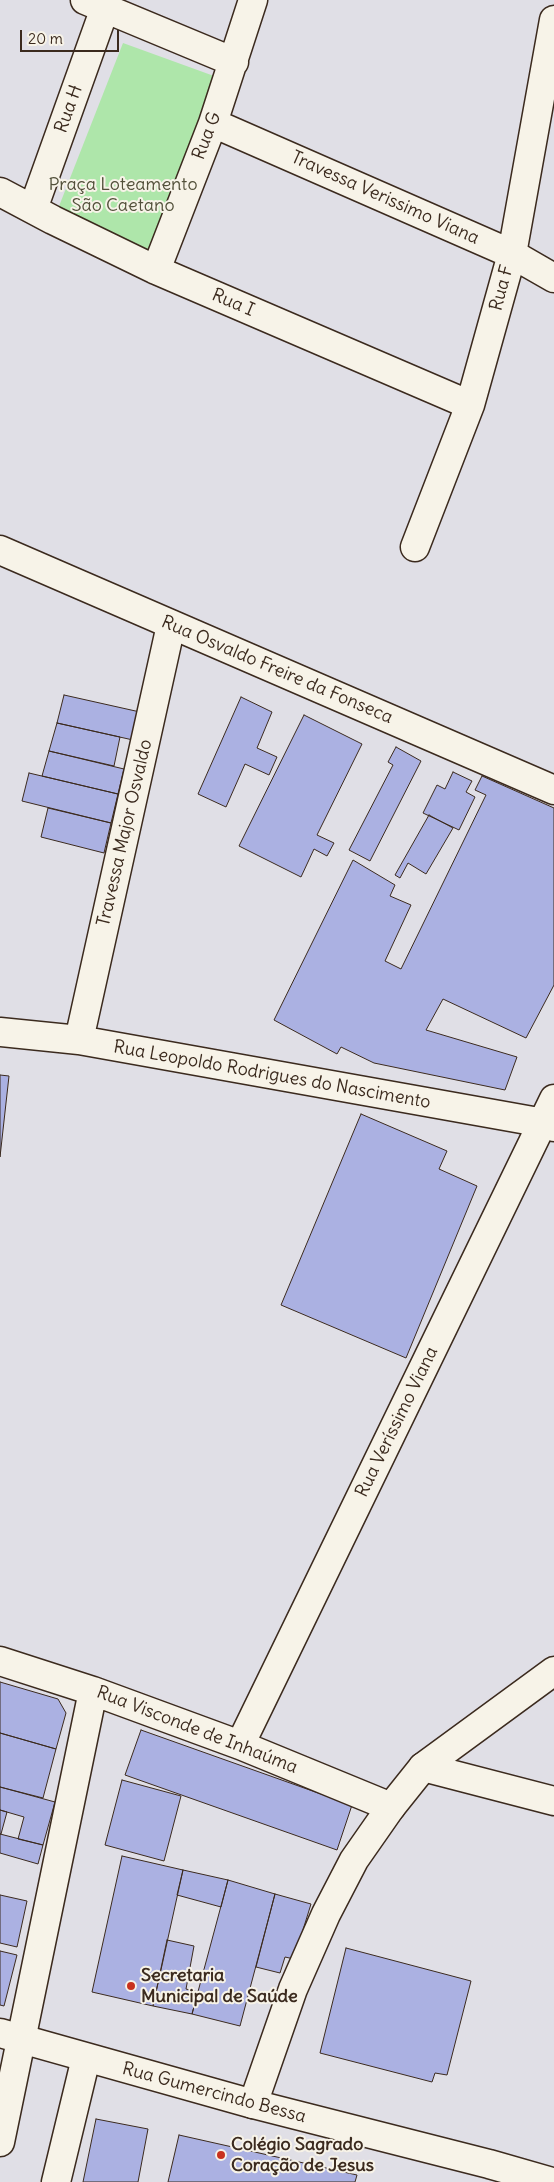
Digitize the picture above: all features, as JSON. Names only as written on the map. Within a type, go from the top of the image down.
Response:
[{"type":"street","name":"Rua G","points":[[156,270],[213,123],[253,0]]},
{"type":"street","points":[[95,4],[234,62]]},
{"type":"street","name":"Rua H","points":[[33,209],[95,4]]},
{"type":"street","name":"Rua F","points":[[415,547],[470,405],[512,254],[554,20]]},
{"type":"street","name":"Travessa Verissimo Viana","points":[[213,123],[512,254],[554,278]]},
{"type":"street","name":"Rua I","points":[[0,192],[156,270],[470,405]]},
{"type":"street","name":"Rua Osvaldo Freire da Fonseca","points":[[0,550],[554,790]]},
{"type":"street","name":"Travessa Major Osvaldo","points":[[79,1040],[171,625]]},
{"type":"street","name":"Rua Leopoldo Rodrigues do Nascimento","points":[[0,1032],[79,1040],[550,1117]]},
{"type":"street","name":"Rua Veríssimo Viana","points":[[240,1745],[550,1117]]},
{"type":"street","name":"Rua Visconde de Inhaúma","points":[[0,1661],[93,1691],[240,1745],[391,1807]]},
{"type":"street","points":[[253,2104],[293,1989],[326,1914],[354,1860],[391,1807],[423,1767],[554,1671]]},
{"type":"street","points":[[0,2142],[11,2036],[93,1691]]},
{"type":"street","points":[[423,1767],[554,1801]]},
{"type":"street","name":"Rua Gumercindo Bessa","points":[[11,2036],[253,2104],[489,2164],[552,2182]]},
{"type":"street","points":[[56,2182],[86,2058]]},
{"type":"green space","name":"Praça Loteamento São Caetano","points":[[123,43],[225,80],[151,277],[54,219]]},
{"type":"building","points":[[64,695],[140,712],[133,740],[57,723]]},
{"type":"building","points":[[241,697],[272,712],[257,748],[277,757],[269,775],[245,764],[226,807],[198,794]]},
{"type":"building","points":[[304,715],[362,744],[317,835],[334,843],[327,856],[314,849],[301,877],[239,846]]},
{"type":"building","points":[[57,723],[120,737],[114,766],[49,751]]},
{"type":"building","points":[[396,747],[421,761],[370,861],[349,850],[393,765],[388,762]]},
{"type":"building","points":[[49,751],[124,769],[118,794],[42,776]]},
{"type":"building","points":[[453,772],[472,781],[466,792],[475,797],[459,830],[423,813],[437,785],[445,789]]},
{"type":"building","points":[[29,773],[118,794],[111,823],[22,801]]},
{"type":"building","points":[[482,776],[554,808],[554,985],[526,1038],[443,999],[426,1030],[517,1057],[505,1090],[374,1063],[341,1047],[337,1054],[274,1020],[353,860],[395,885],[390,896],[411,905],[385,961],[401,969],[486,795],[475,790]]},
{"type":"building","points":[[48,808],[111,823],[104,853],[41,837]]},
{"type":"building","points":[[429,815],[453,828],[426,874],[408,863],[400,878],[395,875]]},
{"type":"building","points":[[0,1075],[9,1076],[0,1157]]},
{"type":"building","points":[[361,1114],[447,1151],[439,1169],[477,1186],[406,1358],[281,1305]]},
{"type":"building","points":[[0,1682],[58,1699],[66,1713],[56,1749],[0,1733]]},
{"type":"building","points":[[141,1730],[352,1805],[337,1850],[125,1775]]},
{"type":"building","points":[[0,1733],[56,1749],[43,1798],[0,1787]]},
{"type":"building","points":[[122,1780],[181,1796],[164,1861],[105,1845]]},
{"type":"building","points":[[0,1787],[55,1802],[43,1845],[18,1839],[24,1817],[0,1810]]},
{"type":"building","points":[[0,1810],[7,1812],[1,1834],[0,1834]]},
{"type":"building","points":[[0,1834],[43,1845],[38,1864],[0,1853]]},
{"type":"building","points":[[122,1856],[183,1870],[153,2006],[92,1992]]},
{"type":"building","points":[[183,1870],[228,1880],[221,1907],[177,1895]]},
{"type":"building","points":[[228,1880],[275,1894],[240,2026],[192,2014]]},
{"type":"building","points":[[275,1894],[311,1904],[294,1959],[285,1957],[280,1973],[256,1967]]},
{"type":"building","points":[[0,1895],[27,1901],[17,1947],[0,1943]]},
{"type":"building","points":[[167,1940],[194,1946],[186,1989],[198,1992],[192,2014],[153,2006]]},
{"type":"building","points":[[346,1948],[471,1981],[447,2075],[435,2073],[432,2082],[320,2053]]},
{"type":"building","points":[[0,1951],[17,1955],[4,2006],[0,2005]]},
{"type":"building","points":[[96,2119],[148,2129],[138,2182],[83,2182]]},
{"type":"building","name":"Colégio Sagrado Coração de Jesus","points":[[179,2135],[357,2175],[355,2182],[168,2182]]},
{"type":"place","name":"Secretaria Municipal de Saúde","points":[[131,1986]]},
{"type":"place","name":"Colégio Sagrado Coração de Jesus","points":[[221,2155]]}]
